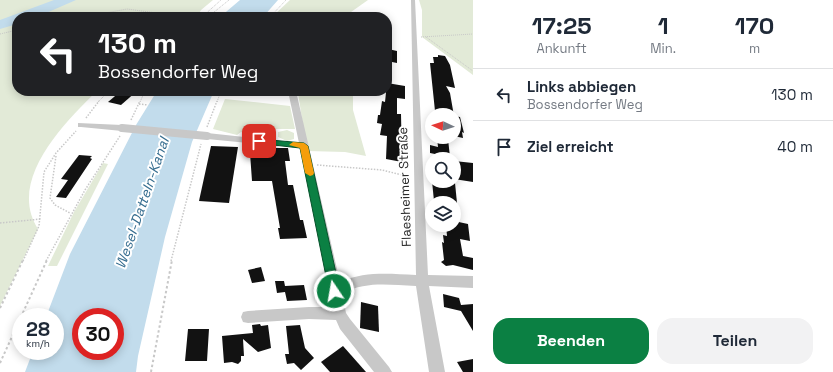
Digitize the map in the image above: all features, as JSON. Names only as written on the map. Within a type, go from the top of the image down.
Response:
[{"type":"street","name":"Flaesheimer Straße","points":[[413,0],[422,282],[424,302],[437,372]]},
{"type":"street","points":[[293,96],[340,314],[344,324],[384,372]]},
{"type":"street","points":[[81,125],[304,146]]},
{"type":"street","points":[[334,291],[354,282],[368,279],[422,282],[473,282]]},
{"type":"street","points":[[248,317],[309,313],[340,314]]},
{"type":"path","points":[[208,12],[221,0]]},
{"type":"path","points":[[214,12],[229,0]]},
{"type":"path","points":[[275,12],[286,0]]},
{"type":"path","points":[[111,12],[127,9],[149,12]]},
{"type":"path","points":[[0,34],[12,31]]},
{"type":"path","points":[[419,37],[473,34]]},
{"type":"path","points":[[426,36],[473,71]]},
{"type":"path","points":[[0,308],[38,232],[41,219],[42,180],[46,169],[103,96]]},
{"type":"path","points":[[0,363],[70,213],[143,96]]},
{"type":"path","points":[[150,372],[174,247],[205,136],[219,96]]},
{"type":"path","points":[[139,104],[148,104]]},
{"type":"path","points":[[56,155],[50,198],[55,205],[70,213]]},
{"type":"path","points":[[308,164],[382,170],[401,176],[418,178]]},
{"type":"path","points":[[0,224],[41,219]]},
{"type":"green space","points":[[0,0],[213,0],[200,12],[12,12],[12,96],[92,96],[55,137],[43,154],[34,173],[29,192],[30,211],[38,229],[0,306]]},
{"type":"green space","points":[[290,0],[368,0],[351,12],[277,12]]},
{"type":"green space","points":[[419,0],[473,0],[473,75],[422,37],[422,10]]},
{"type":"green space","points":[[298,96],[353,96],[353,110],[366,156],[345,152],[307,151]]},
{"type":"green space","points":[[225,99],[290,106],[295,129],[271,129],[271,140],[257,138],[241,132],[237,135],[213,129]]},
{"type":"green space","points":[[287,130],[294,133],[294,139],[287,141],[278,137],[278,132]]},
{"type":"green space","points":[[103,163],[108,164],[57,266],[48,266],[74,212]]},
{"type":"water","points":[[54,0],[76,0],[48,12],[22,12]]},
{"type":"water","points":[[240,0],[278,0],[267,12],[226,12]]},
{"type":"water","points":[[12,16],[12,25],[0,29],[0,20]]},
{"type":"water","name":"Wesel-Datteln-Kanal","points":[[154,96],[212,96],[192,142],[165,237],[138,356],[136,372],[25,372],[30,360],[64,360],[64,308],[49,308],[70,254],[136,125]]},
{"type":"building","points":[[392,50],[397,51],[397,63],[392,62]]},
{"type":"building","points":[[438,55],[445,56],[450,65],[455,88],[446,86],[450,93],[453,108],[435,108],[430,63],[434,63],[433,57],[438,57]]},
{"type":"building","points":[[392,84],[405,86],[405,99],[397,98],[397,114],[401,114],[402,162],[386,159],[387,136],[380,135],[382,124],[377,123],[382,101],[385,102],[386,96],[392,96]]},
{"type":"building","points":[[115,96],[131,96],[121,105],[108,102]]},
{"type":"building","points":[[461,121],[464,133],[462,132],[463,138],[461,138]]},
{"type":"building","points":[[438,144],[449,144],[449,152],[430,152],[430,145],[438,147]]},
{"type":"building","points":[[211,146],[238,147],[229,203],[199,201]]},
{"type":"building","points":[[263,148],[288,148],[290,161],[285,161],[288,185],[293,185],[300,220],[303,220],[307,238],[280,239],[278,228],[280,228],[272,181],[252,181],[250,153],[264,153]]},
{"type":"building","points":[[79,155],[92,156],[90,158],[92,159],[66,198],[56,197],[68,180],[61,179]]},
{"type":"building","points":[[461,162],[473,163],[473,182],[461,180]]},
{"type":"building","points":[[433,188],[456,188],[456,196],[434,196]]},
{"type":"building","points":[[461,222],[468,224],[470,241],[460,239],[463,256],[473,258],[473,270],[453,265],[446,266],[441,262],[444,260],[442,242],[444,243],[443,235],[447,236],[447,232],[461,232]]},
{"type":"building","points":[[261,267],[265,281],[252,283],[248,270]]},
{"type":"building","points":[[275,281],[284,281],[285,286],[304,285],[307,300],[287,301],[285,292],[277,293]]},
{"type":"building","points":[[443,294],[459,298],[461,305],[473,304],[473,331],[461,311],[444,307]]},
{"type":"building","points":[[361,302],[378,306],[379,332],[360,328]]},
{"type":"building","points":[[260,324],[261,326],[268,325],[271,348],[258,352],[243,339],[244,356],[241,356],[241,361],[238,364],[232,362],[224,363],[222,336],[253,333],[252,325]]},
{"type":"building","points":[[300,325],[305,348],[314,358],[301,370],[294,363],[287,364],[285,354],[289,354],[286,326]]},
{"type":"building","points":[[188,329],[209,329],[207,361],[185,361]]},
{"type":"building","points":[[343,346],[366,372],[330,372],[321,362]]},
{"type":"building","points":[[473,359],[473,372],[463,372],[457,362]]},
{"type":"slow traffic","points":[[293,145],[304,146],[310,173]]},
{"type":"route","points":[[259,141],[304,146],[334,291]]}]
